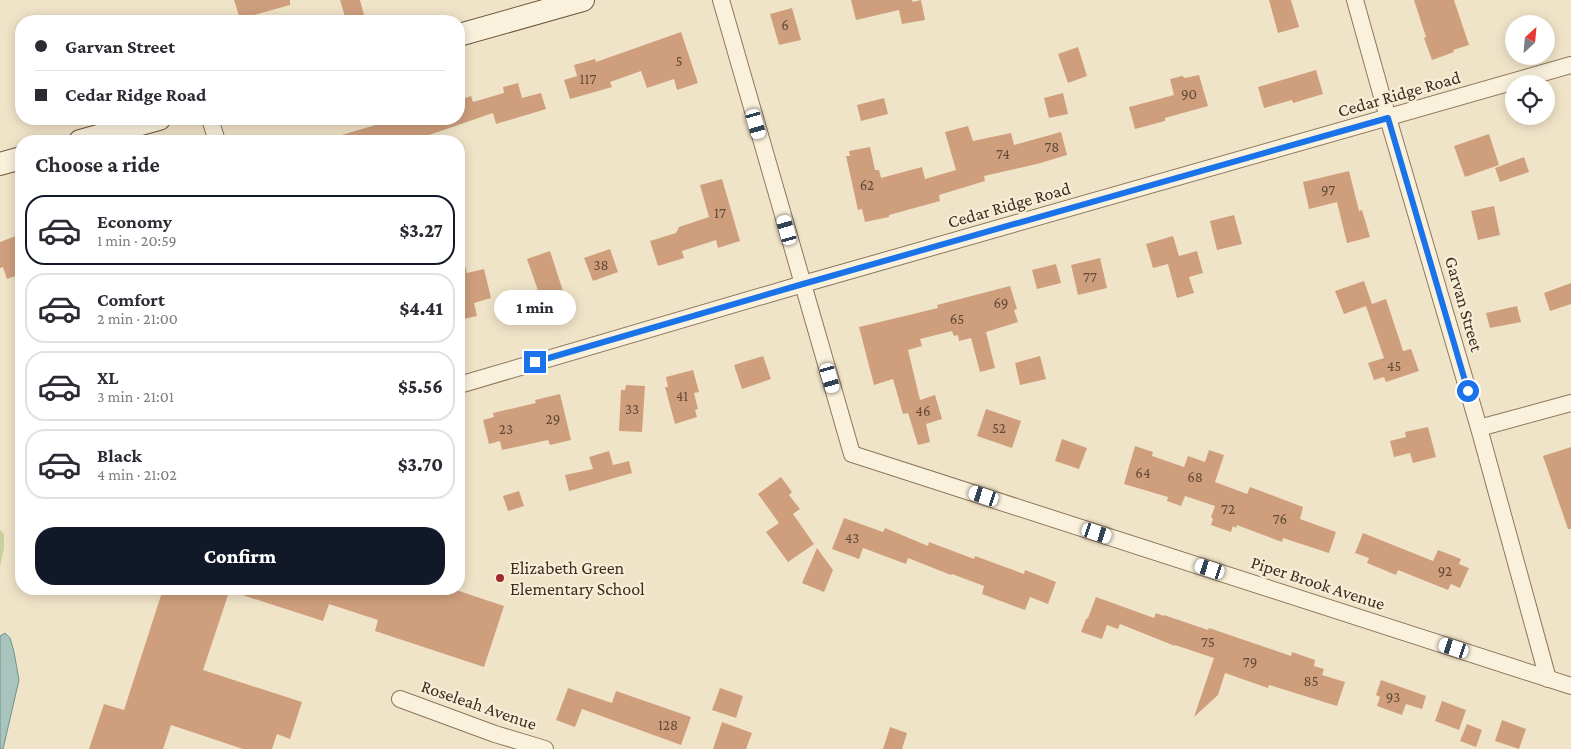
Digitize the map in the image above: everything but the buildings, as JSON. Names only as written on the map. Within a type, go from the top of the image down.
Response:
[{"type":"main road","points":[[465,33],[583,0]]},
{"type":"main road","points":[[102,135],[138,125]]},
{"type":"main road","points":[[0,164],[15,160]]},
{"type":"street","points":[[721,0],[803,284]]},
{"type":"street","name":"Garvan Street","points":[[1355,0],[1479,428],[1548,679]]},
{"type":"street","name":"Cedar Ridge Road","points":[[465,383],[803,284],[1571,65]]},
{"type":"street","name":"Piper Brook Avenue","points":[[803,284],[852,454],[1571,686]]},
{"type":"street","points":[[1479,428],[1571,403]]},
{"type":"street","name":"Roseleah Avenue","points":[[400,699],[495,734],[545,749]]},
{"type":"green space","points":[[0,530],[4,534],[4,549],[0,566]]},
{"type":"water","points":[[5,633],[10,638],[19,680],[3,749],[0,749],[0,636]]},
{"type":"place","name":"Elizabeth Green Elementary School","points":[[500,578]]},
{"type":"route","points":[[535,362],[1388,118],[1468,391]]}]
